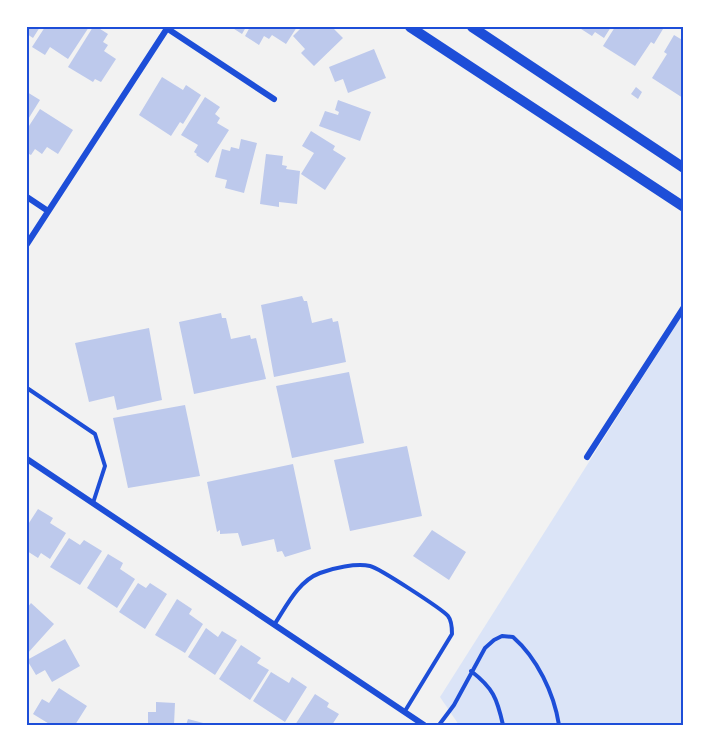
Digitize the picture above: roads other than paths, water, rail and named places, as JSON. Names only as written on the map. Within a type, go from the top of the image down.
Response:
[{"type":"main road","points":[[410,27],[684,207]]},
{"type":"main road","points":[[472,27],[684,168]]},
{"type":"street","points":[[27,244],[167,28],[274,99]]},
{"type":"street","points":[[27,197],[48,211]]},
{"type":"street","points":[[587,457],[684,307]]},
{"type":"street","points":[[27,459],[424,725]]},
{"type":"lane","points":[[27,388],[95,434],[105,466],[93,503]]},
{"type":"lane","points":[[274,624],[295,592],[319,573],[360,565],[372,566],[434,606],[448,617],[452,626],[452,634],[404,712]]},
{"type":"lane","points":[[439,725],[454,705],[485,648],[502,636],[513,637],[524,646],[549,688],[559,725]]},
{"type":"lane","points":[[471,671],[488,684],[499,706],[503,725]]}]
